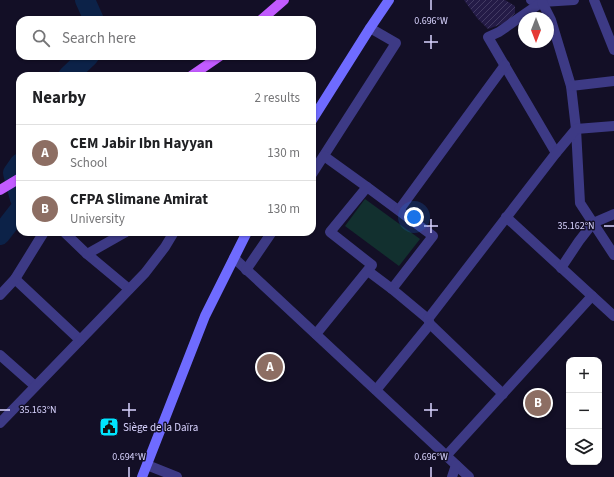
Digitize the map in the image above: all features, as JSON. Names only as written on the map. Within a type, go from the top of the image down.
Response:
[{"type":"main road","points":[[266,16],[284,0]]},
{"type":"main road","points":[[316,114],[389,0]]},
{"type":"main road","points":[[197,72],[214,60]]},
{"type":"main road","points":[[0,190],[16,180]]},
{"type":"main road","points":[[142,477],[205,316],[245,236]]},
{"type":"street","points":[[531,0],[574,0]]},
{"type":"street","points":[[594,0],[614,50]]},
{"type":"street","points":[[542,1],[499,32],[488,37],[556,153]]},
{"type":"street","points":[[542,1],[551,20],[571,86],[576,130],[580,204],[614,255]]},
{"type":"street","points":[[316,168],[396,43],[370,28]]},
{"type":"street","points":[[399,210],[505,65]]},
{"type":"street","points":[[571,86],[614,81]]},
{"type":"street","points":[[376,390],[556,153],[576,130],[614,126]]},
{"type":"street","points":[[324,156],[434,236],[392,289]]},
{"type":"street","points":[[316,334],[372,265],[330,232],[367,186]]},
{"type":"street","points":[[561,268],[592,223],[614,214]]},
{"type":"street","points":[[506,218],[614,316]]},
{"type":"street","points":[[0,295],[15,279],[42,236]]},
{"type":"street","points":[[68,236],[128,289]]},
{"type":"street","points":[[87,254],[119,236]]},
{"type":"street","points":[[0,423],[128,289],[165,247],[172,236]]},
{"type":"street","points":[[246,270],[269,236]]},
{"type":"street","points":[[234,258],[469,477]]},
{"type":"street","points":[[368,271],[392,289],[429,322],[503,394]]},
{"type":"street","points":[[15,279],[80,340]]},
{"type":"street","points":[[446,456],[592,296]]},
{"type":"street","points":[[0,355],[35,386]]},
{"type":"street","points":[[146,465],[177,477]]},
{"type":"street","points":[[452,477],[456,465]]},
{"type":"green space","points":[[365,199],[420,239],[399,266],[345,226]]},
{"type":"building","points":[[464,0],[505,0],[515,6],[515,13],[507,22],[488,29],[477,18]]},
{"type":"waterway","points":[[85,0],[92,16]]},
{"type":"waterway","points":[[72,72],[85,60]]},
{"type":"waterway","points":[[16,169],[13,173],[16,184]]},
{"type":"waterway","points":[[0,235],[16,214]]},
{"type":"place","name":"CEM Jabir Ibn Hayyan","points":[[270,367]]},
{"type":"place","name":"CFPA Slimane Amirat","points":[[538,403]]},
{"type":"place","name":"Siège de la Daïra","points":[[109,427]]}]
